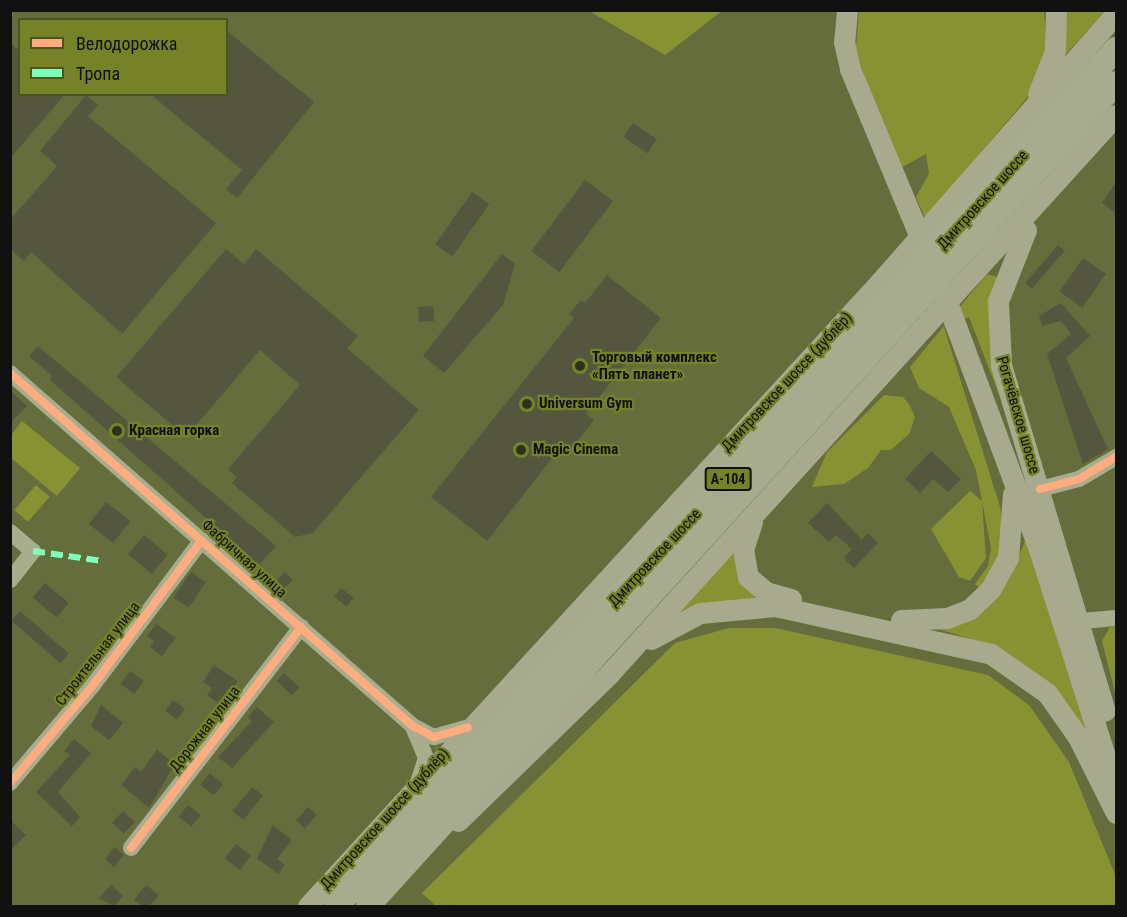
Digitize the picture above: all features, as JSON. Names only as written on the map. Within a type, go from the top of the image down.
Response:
[{"type":"highway","name":"Дмитровское шоссе","points":[[337,906],[1116,49]]},
{"type":"highway","name":"Дмитровское шоссе","points":[[376,898],[1116,83]]},
{"type":"main road","points":[[847,10],[844,42],[850,69],[958,328],[1011,473],[1116,791]]},
{"type":"main road","points":[[1026,119],[1055,51],[1056,10]]},
{"type":"main road","name":"Дмитровское шоссе (дублёр)","points":[[308,906],[468,727],[1026,119],[1116,14]]},
{"type":"main road","points":[[376,898],[609,674],[1057,184],[1116,115]]},
{"type":"main road","name":"Рогачёвское шоссе","points":[[1057,184],[1016,246],[998,301],[1001,365],[1082,621],[1116,759]]},
{"type":"main road","points":[[764,504],[743,549],[743,561],[756,586],[775,596],[927,621],[970,609],[999,578],[1012,538],[1011,473]]},
{"type":"main road","points":[[609,674],[666,628],[700,613],[738,607],[775,606],[961,643],[1012,664],[1047,693],[1078,737],[1116,813]]},
{"type":"street","name":"Фабричная улица","points":[[10,373],[413,726],[434,737],[468,727]]},
{"type":"street","points":[[1040,489],[1078,479],[1116,457]]},
{"type":"street","points":[[10,532],[33,551],[10,580]]},
{"type":"street","name":"Строительная улица","points":[[10,783],[93,686],[202,540]]},
{"type":"street","points":[[1082,621],[1116,618]]},
{"type":"street","name":"Дорожная улица","points":[[131,848],[301,627]]},
{"type":"street","name":"Фабричная улица","points":[[413,726],[425,748],[418,782]]},
{"type":"green space","points":[[589,11],[722,11],[665,55]]},
{"type":"green space","points":[[859,11],[1044,11],[1047,44],[1027,98],[925,218],[916,197],[929,174],[926,154],[902,167],[865,81],[856,47]]},
{"type":"green space","points":[[1061,11],[1105,11],[1066,54]]},
{"type":"green space","points":[[987,274],[997,277],[1004,407],[969,317],[944,327],[1001,510],[1001,551],[980,588],[975,584],[988,566],[991,548],[976,470],[949,407],[919,388],[910,367]]},
{"type":"green space","points":[[884,395],[903,397],[910,406],[915,417],[909,434],[891,450],[881,450],[868,468],[844,484],[812,487],[827,452]]},
{"type":"green space","points":[[22,421],[80,468],[57,496],[11,458],[11,435]]},
{"type":"green space","points":[[36,485],[50,497],[28,522],[14,510]]},
{"type":"green space","points":[[970,491],[982,501],[986,558],[970,581],[959,577],[931,529]]},
{"type":"green space","points":[[1026,539],[1087,728],[1085,731],[971,639],[938,629],[1015,564]]},
{"type":"green space","points":[[732,551],[756,599],[679,615],[678,609]]},
{"type":"green space","points":[[1110,627],[1116,627],[1116,696],[1102,641]]},
{"type":"green space","points":[[729,628],[775,628],[988,675],[1029,705],[1069,762],[1116,877],[1116,906],[436,906],[422,893],[675,643]]},
{"type":"building","points":[[228,32],[314,102],[237,198],[226,189],[242,170],[152,96],[228,96]]},
{"type":"building","points":[[10,43],[18,49],[18,96],[63,96],[10,159]]},
{"type":"building","points":[[87,96],[98,105],[88,116],[216,223],[122,334],[31,252],[24,261],[10,249],[10,220],[57,166],[40,151]]},
{"type":"building","points":[[633,123],[657,139],[648,153],[623,137]]},
{"type":"building","points":[[585,180],[613,201],[559,272],[531,251]]},
{"type":"building","points":[[1116,182],[1116,213],[1102,203]]},
{"type":"building","points":[[472,192],[489,204],[452,256],[435,244]]},
{"type":"building","points":[[1058,245],[1065,251],[1032,289],[1025,283]]},
{"type":"building","points":[[226,249],[244,264],[256,249],[358,336],[347,348],[419,410],[313,533],[295,537],[232,483],[237,477],[228,469],[300,385],[260,350],[186,437],[116,377]]},
{"type":"building","points":[[502,254],[515,264],[503,305],[444,373],[423,356]]},
{"type":"building","points":[[1083,258],[1106,274],[1082,308],[1059,292]]},
{"type":"building","name":"Торговый комплекс «Пять планет»","points":[[607,275],[661,318],[586,414],[594,420],[568,453],[561,447],[487,541],[431,497],[574,318],[569,314],[581,300],[585,303]]},
{"type":"building","points":[[1061,303],[1090,336],[1066,358],[1108,449],[1083,464],[1047,354],[1071,334],[1061,321],[1042,326],[1039,316]]},
{"type":"building","points":[[433,306],[434,321],[419,322],[418,307]]},
{"type":"building","points":[[38,346],[276,546],[259,565],[50,380],[52,376],[29,356]]},
{"type":"building","points":[[10,391],[27,406],[10,423]]},
{"type":"building","points":[[931,451],[961,479],[948,492],[933,479],[920,493],[905,479]]},
{"type":"building","points":[[106,502],[130,521],[113,543],[89,524]]},
{"type":"building","points":[[827,503],[862,540],[868,533],[878,543],[854,568],[844,558],[852,549],[836,535],[829,542],[808,523]]},
{"type":"building","points":[[144,535],[168,555],[152,574],[128,554]]},
{"type":"building","points":[[191,572],[206,582],[189,608],[174,598]]},
{"type":"building","points":[[285,572],[293,580],[281,592],[273,584]]},
{"type":"building","points":[[45,583],[69,603],[57,617],[33,598]]},
{"type":"building","points":[[341,588],[354,598],[347,607],[334,597]]},
{"type":"building","points":[[20,611],[69,654],[61,663],[11,621]]},
{"type":"building","points":[[156,624],[176,638],[162,656],[150,647],[154,641],[147,636]]},
{"type":"building","points":[[214,665],[238,681],[222,706],[207,695],[212,688],[203,682]]},
{"type":"building","points":[[130,671],[144,681],[134,694],[121,684]]},
{"type":"building","points":[[284,673],[299,687],[292,695],[276,681]]},
{"type":"building","points":[[173,700],[185,709],[177,719],[165,710]]},
{"type":"building","points":[[101,705],[123,723],[109,740],[91,726]]},
{"type":"building","points":[[257,707],[274,722],[232,768],[218,757],[252,721],[248,717]]},
{"type":"building","points":[[74,739],[91,753],[58,792],[80,817],[72,826],[36,792],[70,755],[64,751]]},
{"type":"building","points":[[157,750],[175,764],[149,808],[121,785],[135,767],[141,772]]},
{"type":"building","points":[[210,773],[223,784],[213,795],[200,784]]},
{"type":"building","points":[[252,787],[263,796],[243,820],[232,811]]},
{"type":"building","points":[[188,805],[201,815],[191,827],[179,817]]},
{"type":"building","points":[[308,807],[317,815],[305,828],[296,820]]},
{"type":"building","points":[[123,811],[135,822],[124,834],[112,823]]},
{"type":"building","points":[[10,820],[26,835],[10,851]]},
{"type":"building","points":[[273,825],[292,840],[277,859],[285,865],[278,874],[257,858]]},
{"type":"building","points":[[236,844],[251,856],[239,870],[225,858]]},
{"type":"building","points":[[115,847],[123,855],[114,867],[105,859]]},
{"type":"building","points":[[111,885],[123,896],[114,906],[99,898]]},
{"type":"building","points":[[146,885],[159,895],[149,906],[142,906],[134,900]]},
{"type":"marked path","points":[[33,551],[102,561]]},
{"type":"cycle path","points":[[10,373],[413,726],[434,737],[468,727]]},
{"type":"cycle path","points":[[1040,489],[1079,479],[1116,457]]},
{"type":"cycle path","points":[[10,783],[93,685],[202,540]]},
{"type":"cycle path","points":[[131,848],[301,627]]},
{"type":"place","name":"Торговый комплекс «Пять планет»","points":[[580,366]]},
{"type":"place","name":"Universum Gym","points":[[527,404]]},
{"type":"place","name":"Красная горка","points":[[117,431]]},
{"type":"place","name":"Magic Cinema","points":[[521,450]]}]
